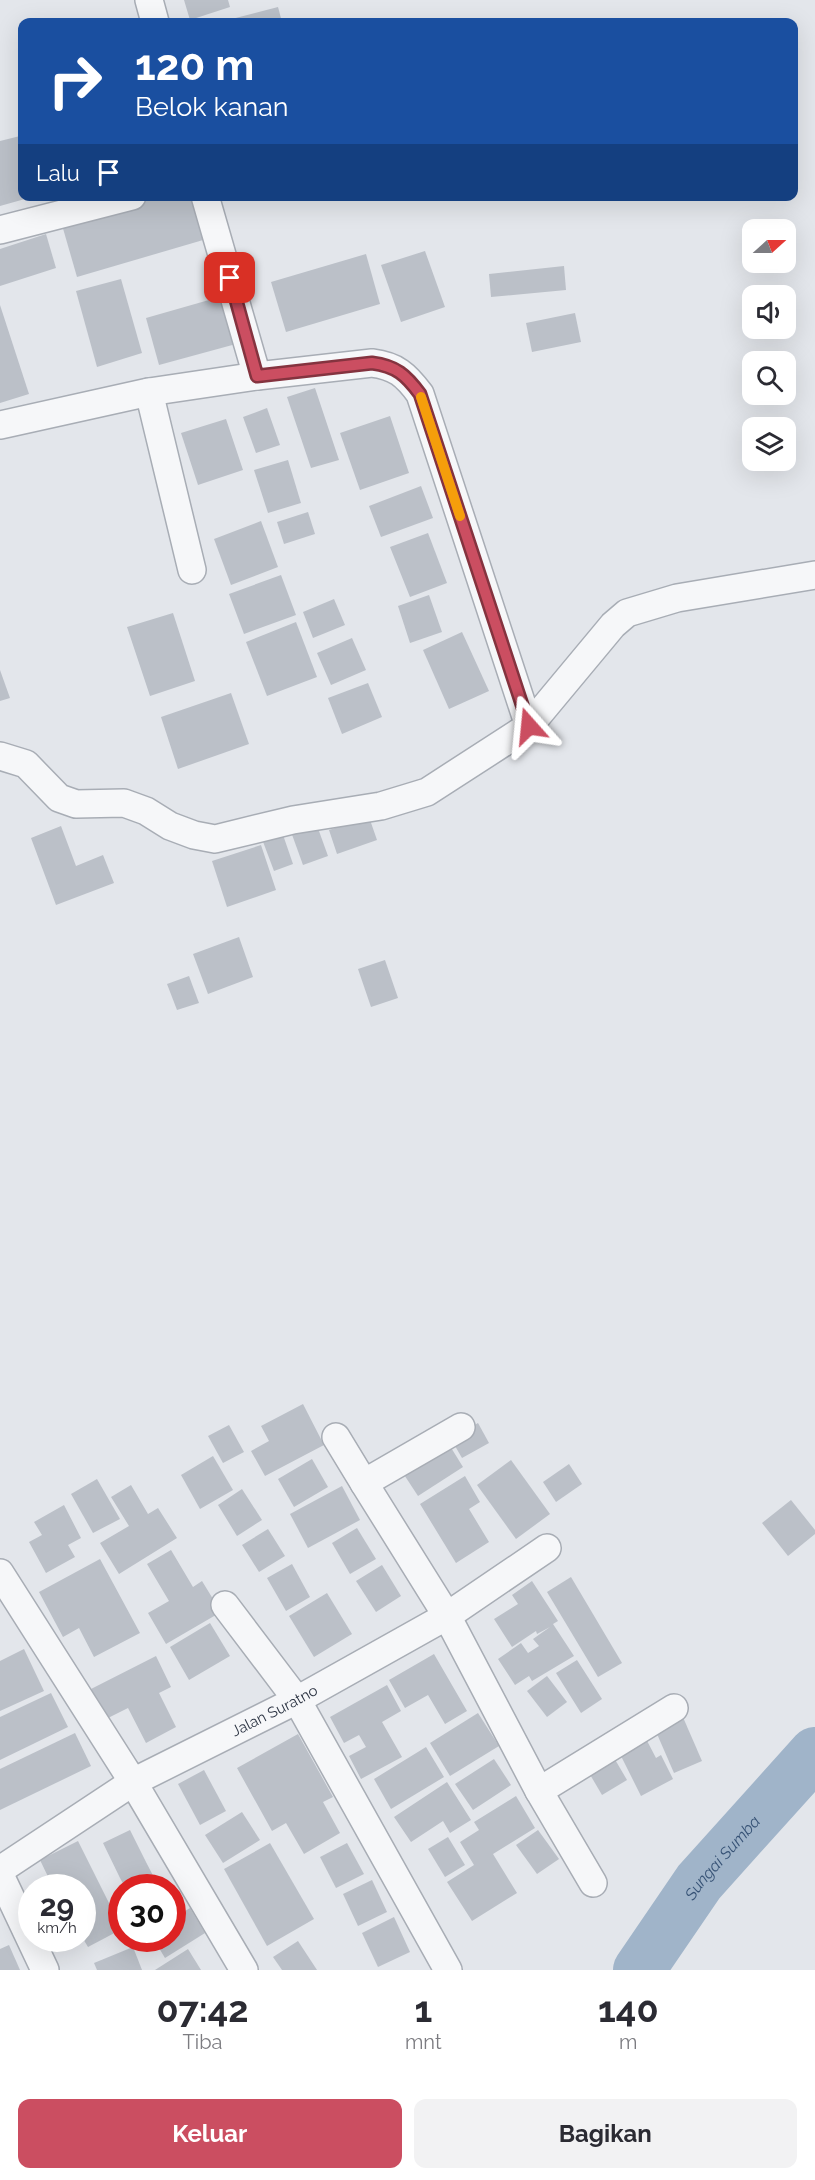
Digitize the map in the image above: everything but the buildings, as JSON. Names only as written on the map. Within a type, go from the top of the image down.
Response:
[{"type":"street","points":[[149,0],[155,18]]},
{"type":"street","points":[[0,230],[113,201]]},
{"type":"street","points":[[206,201],[257,376]]},
{"type":"street","points":[[0,425],[149,392],[257,376],[372,363],[390,365],[400,370],[420,394],[529,726]]},
{"type":"street","points":[[149,392],[192,570]]},
{"type":"street","points":[[0,756],[26,764],[59,798],[76,804],[124,803],[146,811],[170,826],[194,836],[215,839],[293,820],[405,800],[447,780],[529,726],[613,625],[627,613],[677,598],[815,574]]},
{"type":"street","points":[[364,1484],[461,1427]]},
{"type":"street","points":[[336,1437],[447,1616],[539,1791],[593,1883]]},
{"type":"street","name":"Jalan Suratno","points":[[0,1870],[134,1782],[297,1700],[447,1616],[547,1548]]},
{"type":"street","points":[[0,1574],[134,1782],[244,1970]]},
{"type":"street","points":[[225,1605],[297,1700],[448,1970]]},
{"type":"street","points":[[539,1791],[674,1707]]},
{"type":"street","points":[[0,1875],[45,1970]]},
{"type":"waterway","name":"Sungai Sumba","points":[[639,1970],[699,1882],[815,1753]]},
{"type":"slow traffic","points":[[421,397],[460,516]]},
{"type":"route","points":[[230,278],[257,376],[372,363],[390,365],[400,370],[420,394],[529,726]]}]
